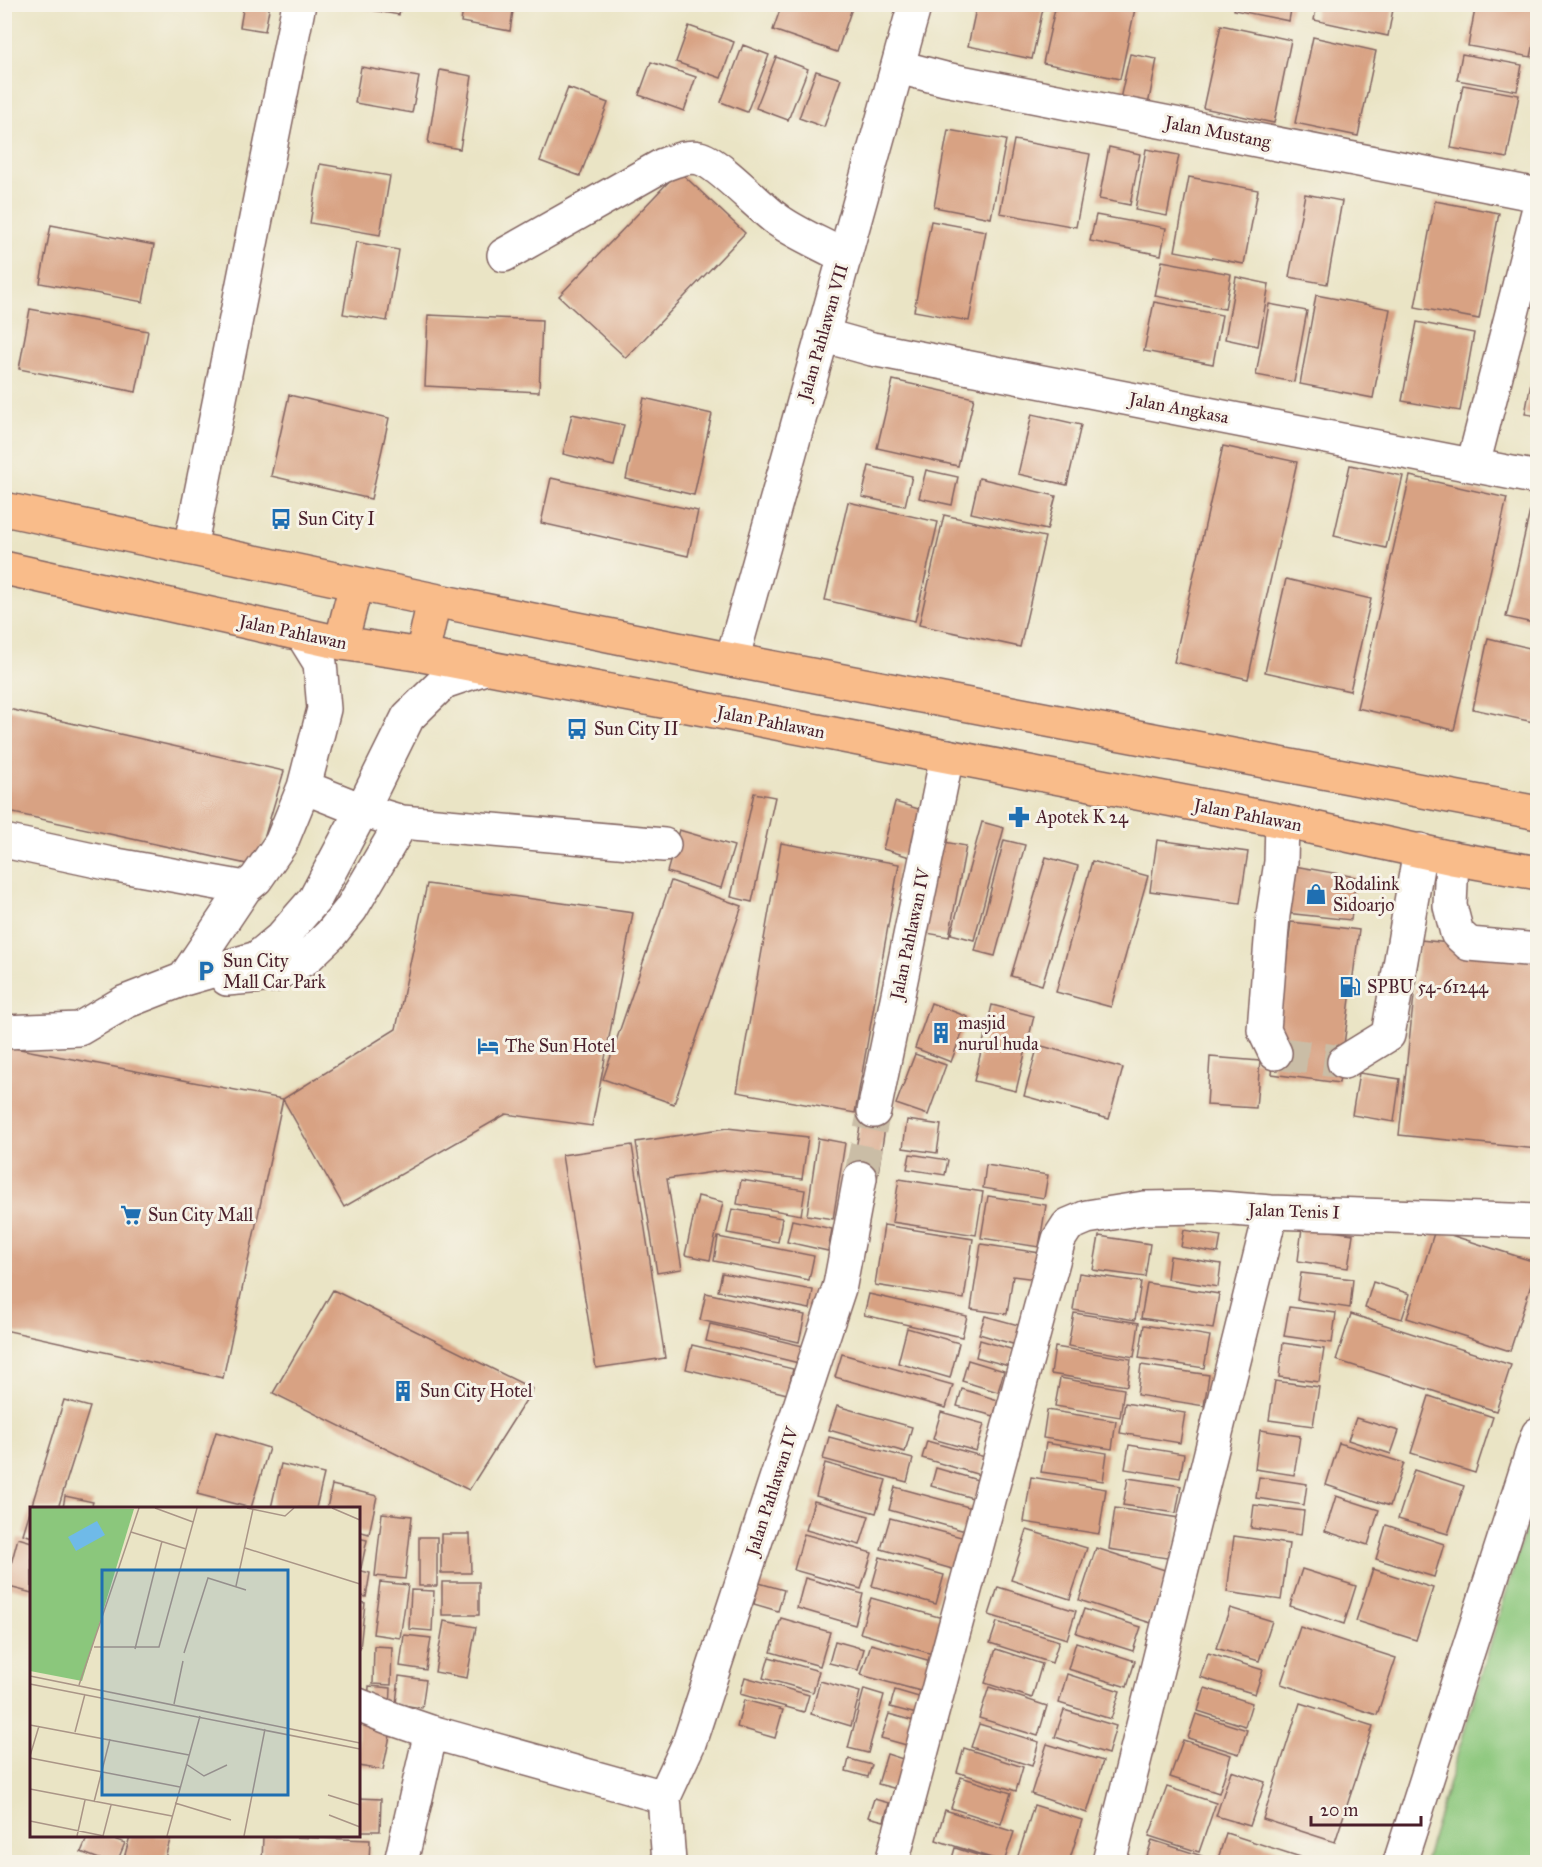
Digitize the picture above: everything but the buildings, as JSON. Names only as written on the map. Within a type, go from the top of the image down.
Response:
[{"type":"main road","points":[[4,509],[356,584],[732,660],[1538,813]]},
{"type":"main road","name":"Jalan Pahlawan","points":[[4,568],[341,643],[422,655],[1282,821],[1452,858],[1538,873]]},
{"type":"main road","points":[[341,643],[356,584]]},
{"type":"main road","points":[[422,655],[434,600]]},
{"type":"street","points":[[190,548],[298,4]]},
{"type":"street","name":"Jalan Pahlawan VII","points":[[732,660],[915,4]]},
{"type":"street","name":"Jalan Mustang","points":[[899,67],[945,79],[1538,195]]},
{"type":"street","points":[[504,255],[663,165],[686,158],[700,158],[717,167],[782,223],[845,257]]},
{"type":"street","points":[[1473,465],[1538,212]]},
{"type":"street","name":"Jalan Angkasa","points":[[822,335],[872,349],[1538,478]]},
{"type":"street","points":[[184,979],[245,888],[256,879],[281,843],[304,787],[324,709],[320,663],[302,634]]},
{"type":"street","points":[[4,1032],[79,1029],[125,1002],[184,979],[257,958],[280,939],[315,899],[408,717],[444,682],[488,668]]},
{"type":"street","name":"Jalan Pahlawan IV","points":[[874,1111],[946,756]]},
{"type":"street","points":[[304,787],[362,810],[402,822],[664,845]]},
{"type":"street","points":[[1275,1053],[1264,1030],[1273,915],[1281,862],[1282,821]]},
{"type":"street","points":[[184,979],[238,979],[275,975],[306,958],[330,935],[351,909],[402,822]]},
{"type":"street","points":[[4,841],[111,864],[245,888]]},
{"type":"street","points":[[1344,1062],[1388,1035],[1420,850]]},
{"type":"street","points":[[1452,858],[1450,906],[1457,933],[1468,944],[1538,950]]},
{"type":"street","name":"Jalan Pahlawan IV","points":[[664,1797],[689,1743],[840,1285],[860,1178]]},
{"type":"street","name":"Jalan Tenis I","points":[[892,1863],[1059,1239],[1068,1226],[1087,1217],[1144,1208],[1208,1207],[1271,1212],[1538,1221]]},
{"type":"street","points":[[1109,1863],[1271,1212]]},
{"type":"street","points":[[1400,1863],[1538,1434]]},
{"type":"street","points":[[360,1706],[431,1732],[664,1797],[669,1863]]},
{"type":"street","points":[[401,1863],[431,1732]]},
{"type":"green space","points":[[1537,1490],[1537,1862],[1425,1862]]},
{"type":"tunnel","points":[[1275,1053],[1344,1062]]},
{"type":"tunnel","points":[[860,1178],[874,1111]]},
{"type":"place","name":"Sun City I","points":[[281,519]]},
{"type":"place","name":"Sun City II","points":[[577,729]]},
{"type":"place","name":"Apotek K 24","points":[[1019,817]]},
{"type":"place","name":"Rodalink Sidoarjo","points":[[1316,894]]},
{"type":"place","name":"Sun City Mall Car Park","points":[[206,971]]},
{"type":"place","name":"SPBU 54-61244","points":[[1350,987]]},
{"type":"place","name":"masjid nurul huda","points":[[941,1033]]},
{"type":"place","name":"The Sun Hotel","points":[[488,1046]]},
{"type":"place","name":"Sun City Mall","points":[[131,1215]]},
{"type":"place","name":"Sun City Hotel","points":[[403,1391]]}]
